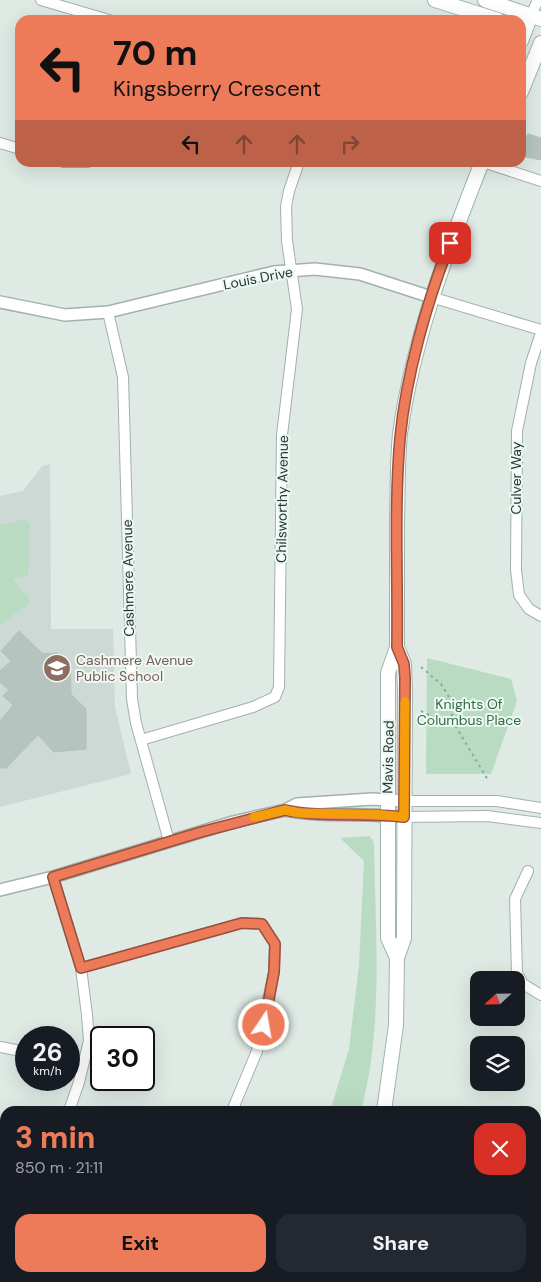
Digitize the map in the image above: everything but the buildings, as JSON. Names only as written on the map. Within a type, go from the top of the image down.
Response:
[{"type":"main road","points":[[433,0],[450,12],[458,15]]},
{"type":"main road","points":[[433,0],[482,15]]},
{"type":"main road","points":[[485,0],[536,17],[526,29]]},
{"type":"main road","points":[[526,33],[541,36]]},
{"type":"main road","points":[[526,80],[541,43]]},
{"type":"main road","name":"Mavis Road","points":[[398,958],[388,938],[387,801],[388,673],[397,647],[400,436],[414,364],[431,297],[480,167]]},
{"type":"main road","name":"Mavis Road","points":[[385,1106],[396,1025],[398,958],[404,938],[404,664],[397,647]]},
{"type":"street","points":[[41,0],[92,15]]},
{"type":"street","points":[[536,17],[538,0]]},
{"type":"street","points":[[0,143],[15,148]]},
{"type":"street","name":"Chilsworthy Avenue","points":[[140,740],[253,707],[275,697],[280,687],[282,434],[297,309],[288,241],[286,208],[296,167]]},
{"type":"street","points":[[498,167],[541,181]]},
{"type":"street","name":"Louis Drive","points":[[0,302],[65,315],[108,312],[274,272],[292,270],[338,271],[360,274],[541,332]]},
{"type":"street","name":"Cashmere Avenue","points":[[108,312],[123,377],[129,655],[132,699],[140,740],[169,841]]},
{"type":"street","name":"Culver Way","points":[[541,332],[531,362],[516,431],[516,570],[519,594],[529,609],[541,616]]},
{"type":"street","points":[[0,890],[53,877],[169,841],[285,810],[297,804],[326,801],[497,801],[541,808]]},
{"type":"street","points":[[285,810],[299,813],[404,817],[488,816],[541,823]]},
{"type":"street","points":[[528,871],[515,899],[517,973],[523,984],[541,995]]},
{"type":"street","points":[[53,877],[81,968],[86,993],[89,1041],[70,1106]]},
{"type":"street","points":[[81,968],[242,923],[262,924],[275,944],[274,972],[257,1051],[234,1106]]},
{"type":"street","points":[[0,1047],[15,1050]]},
{"type":"path","points":[[420,667],[441,684],[449,697],[453,722],[488,780]]},
{"type":"path","points":[[421,711],[456,727]]},
{"type":"shaded area","name":"Cashmere Avenue Public School","points":[[50,464],[51,629],[113,629],[115,707],[131,774],[0,807],[0,496],[23,491],[42,466]]},
{"type":"green space","points":[[25,519],[30,524],[28,576],[13,579],[31,602],[0,625],[0,525]]},
{"type":"green space","name":"Knights Of Columbus Place","points":[[427,658],[511,679],[517,701],[491,774],[426,774]]},
{"type":"green space","points":[[370,836],[374,843],[377,978],[373,1045],[362,1106],[332,1106],[349,1049],[359,965],[364,861],[340,838]]},
{"type":"slow traffic","points":[[254,817],[285,810],[299,813],[372,814],[404,817],[405,702]]},
{"type":"place","name":"Cashmere Avenue Public School","points":[[57,668]]},
{"type":"route","points":[[264,1025],[274,972],[275,944],[262,924],[242,923],[81,968],[53,877],[169,841],[256,816],[285,810],[299,813],[372,814],[404,817],[405,678],[404,664],[397,647],[400,436],[406,399],[420,339],[431,297],[450,243]]}]
